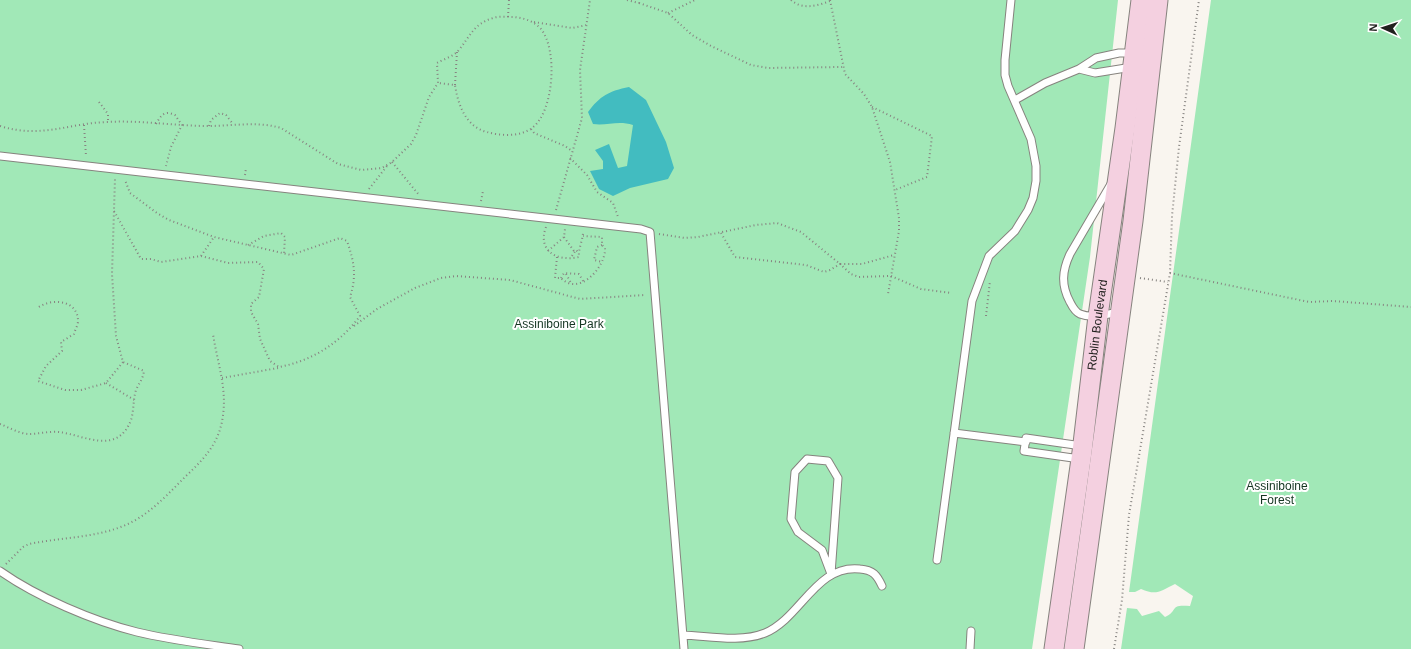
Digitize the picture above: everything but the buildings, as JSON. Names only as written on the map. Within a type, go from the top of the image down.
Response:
[{"type":"main road","name":"Roblin Boulevard","points":[[1054,649],[1091,454],[1122,311],[1143,61],[1141,0]]},
{"type":"main road","name":"Roblin Boulevard","points":[[1074,649],[1091,454],[1098,316],[1119,173],[1143,61],[1158,0]]},
{"type":"lane","points":[[937,560],[974,296],[989,256],[1015,231],[1022,221],[1033,198],[1036,181],[1034,152],[1026,125],[1008,86],[1005,68],[1011,0]]},
{"type":"lane","points":[[1015,100],[1045,84],[1079,69],[1096,58],[1119,52],[1143,61]]},
{"type":"lane","points":[[1079,69],[1095,73],[1143,61]]},
{"type":"lane","points":[[0,156],[362,198],[551,218],[640,229],[650,232],[654,296],[684,649]]},
{"type":"lane","points":[[1119,173],[1074,246],[1065,266],[1063,275],[1066,295],[1072,307],[1079,314],[1098,316],[1122,311]]},
{"type":"lane","points":[[954,433],[1026,440],[1091,454]]},
{"type":"lane","points":[[1026,440],[1024,451],[1091,454]]},
{"type":"lane","points":[[807,459],[828,461],[838,478],[831,574],[822,550],[798,532],[791,519],[795,472],[807,459]]},
{"type":"lane","points":[[683,635],[746,638],[765,633],[783,622],[822,581],[831,574],[841,570],[851,568],[870,571],[876,574],[882,586]]},
{"type":"lane","points":[[0,571],[33,591],[111,624],[162,637],[239,649]]},
{"type":"lane","points":[[970,649],[971,631]]},
{"type":"path","points":[[508,17],[509,0]]},
{"type":"path","points":[[582,222],[583,236],[578,252],[579,256],[557,257],[548,251],[544,244],[543,235],[551,218],[582,118],[580,70],[590,0]]},
{"type":"path","points":[[627,0],[640,1],[668,13],[692,35],[751,65],[768,68],[842,67]]},
{"type":"path","points":[[668,13],[695,0]]},
{"type":"path","points":[[791,0],[799,6],[817,6],[830,0],[842,67],[845,74],[864,94],[872,107],[888,151],[899,218],[899,231],[888,294]]},
{"type":"path","points":[[1114,649],[1122,600],[1130,508],[1170,273],[1172,216],[1199,0]]},
{"type":"path","points":[[0,126],[31,132],[62,130],[108,122],[209,126],[260,124],[281,128],[331,160],[350,168],[371,170],[382,168],[389,164],[411,144],[416,135],[429,97],[438,83],[438,63],[457,52],[471,31],[480,23],[494,17],[508,17],[572,28],[587,25]]},
{"type":"path","points":[[457,52],[455,85],[457,98],[463,113],[477,128],[501,135],[510,135],[531,129],[541,118],[548,101],[552,63],[551,52],[542,30],[533,22]]},
{"type":"path","points":[[438,83],[455,85]]},
{"type":"path","points":[[99,102],[108,114],[108,122]]},
{"type":"path","points":[[872,107],[932,136],[927,177],[895,190]]},
{"type":"path","points":[[156,124],[162,114],[166,112],[175,115],[182,125]]},
{"type":"path","points":[[209,126],[215,115],[220,113],[226,114],[233,125]]},
{"type":"path","points":[[163,175],[171,147],[182,125]]},
{"type":"path","points":[[84,126],[87,166]]},
{"type":"path","points":[[531,129],[534,133],[565,146],[572,151]]},
{"type":"path","points":[[570,158],[587,175],[597,192],[613,203],[618,214],[619,227]]},
{"type":"path","points":[[392,162],[425,204]]},
{"type":"path","points":[[362,198],[389,164]]},
{"type":"path","points":[[119,170],[114,211],[112,274],[116,336],[123,362]]},
{"type":"path","points":[[119,170],[130,193],[156,213],[169,220],[214,237],[291,255],[340,238],[347,241],[355,269],[354,284],[350,297],[360,316],[351,328]]},
{"type":"path","points":[[114,211],[141,259],[151,259],[161,262],[201,256],[228,263],[258,262],[264,269],[259,297],[251,304],[251,312],[258,324],[260,339],[270,361],[279,368]]},
{"type":"path","points":[[548,251],[564,237],[566,220]]},
{"type":"path","points":[[650,232],[684,238],[721,233],[756,224],[777,223],[801,232],[851,274],[859,277],[891,276],[921,290],[951,293]]},
{"type":"path","points":[[247,245],[264,236],[281,233],[285,237],[284,253]]},
{"type":"path","points":[[721,233],[736,257],[806,265],[824,272],[840,264],[862,264],[894,255]]},
{"type":"path","points":[[557,257],[555,278],[561,278],[570,284],[583,281],[595,274],[605,256],[605,248],[602,245],[602,237],[583,236]]},
{"type":"path","points":[[201,256],[214,237]]},
{"type":"path","points":[[564,237],[574,251],[576,250],[578,252]]},
{"type":"path","points":[[602,245],[597,247],[594,260],[602,262]]},
{"type":"path","points":[[571,256],[574,251]]},
{"type":"path","points":[[561,278],[564,273],[579,274],[583,281]]},
{"type":"path","points":[[1170,273],[1309,302],[1333,301],[1411,307]]},
{"type":"path","points":[[566,274],[570,284]]},
{"type":"path","points":[[222,378],[279,368],[303,361],[323,351],[377,309],[414,288],[441,278],[456,276],[510,280],[580,299],[621,295],[654,296]]},
{"type":"path","points":[[1134,277],[1168,282]]},
{"type":"path","points":[[986,316],[991,278]]},
{"type":"path","points":[[39,308],[51,302],[64,302],[73,308],[78,321],[74,334],[61,342],[62,351],[46,366],[38,381],[65,390],[81,390],[106,383],[123,362]]},
{"type":"path","points":[[0,571],[14,556],[30,544],[103,532],[130,523],[154,507],[202,461],[215,444],[224,413],[222,378],[213,334]]},
{"type":"path","points":[[0,424],[27,434],[57,432],[95,441],[105,441],[121,435],[127,428],[136,401],[136,390],[143,377],[144,371],[123,362]]},
{"type":"path","points":[[106,383],[136,401]]},
{"type":"green space","name":"Assiniboine Park","points":[[0,0],[1118,0],[1090,257],[1032,649],[0,649]]},
{"type":"green space","name":"Assiniboine Forest","points":[[1211,0],[1411,0],[1411,649],[1121,649],[1127,608],[1137,609],[1142,616],[1159,611],[1165,617],[1169,615],[1176,607],[1190,606],[1193,596],[1175,584],[1158,592],[1151,592],[1141,589],[1135,592],[1129,592]]},
{"type":"water","points":[[629,87],[646,100],[666,142],[674,168],[668,179],[630,188],[613,196],[599,189],[590,171],[603,169],[603,161],[595,150],[609,144],[618,168],[627,166],[633,125],[622,123],[593,124],[588,112],[601,98],[610,92]]}]
